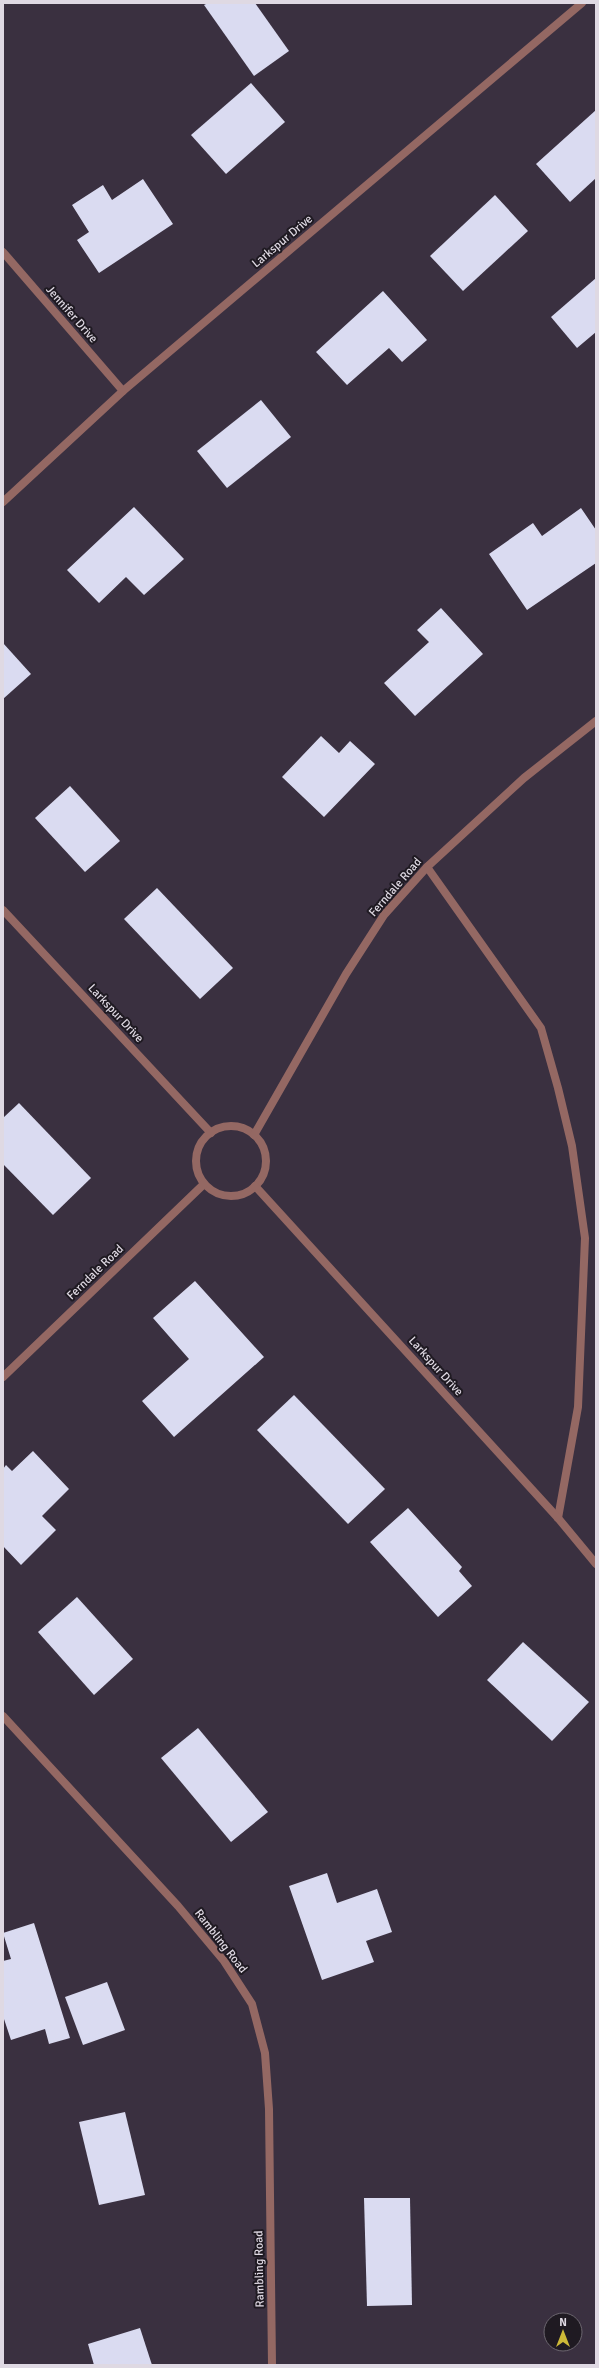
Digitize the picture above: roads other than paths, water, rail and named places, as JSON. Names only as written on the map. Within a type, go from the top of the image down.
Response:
[{"type":"street","name":"Larkspur Drive","points":[[3,502],[123,392],[582,3]]},
{"type":"street","name":"Jennifer Drive","points":[[3,252],[123,392]]},
{"type":"street","name":"Ferndale Road","points":[[254,1134],[363,948],[384,915],[427,868],[524,778],[596,721]]},
{"type":"street","points":[[427,868],[541,1028],[572,1146],[584,1238],[578,1407],[558,1518]]},
{"type":"street","name":"Larkspur Drive","points":[[3,910],[211,1133]]},
{"type":"street","points":[[233,1126],[244,1128],[254,1134],[262,1144],[266,1155],[266,1166],[262,1178],[256,1186],[246,1193],[235,1196],[224,1195],[213,1191],[204,1184],[198,1174],[196,1163],[198,1152],[203,1141],[211,1133],[221,1128],[233,1126]]},
{"type":"street","name":"Ferndale Road","points":[[3,1378],[204,1184]]},
{"type":"street","name":"Larkspur Drive","points":[[256,1186],[558,1518],[596,1564]]},
{"type":"street","name":"Rambling Road","points":[[3,1716],[178,1906],[224,1961],[252,2004],[264,2053],[270,2109],[272,2365]]}]
